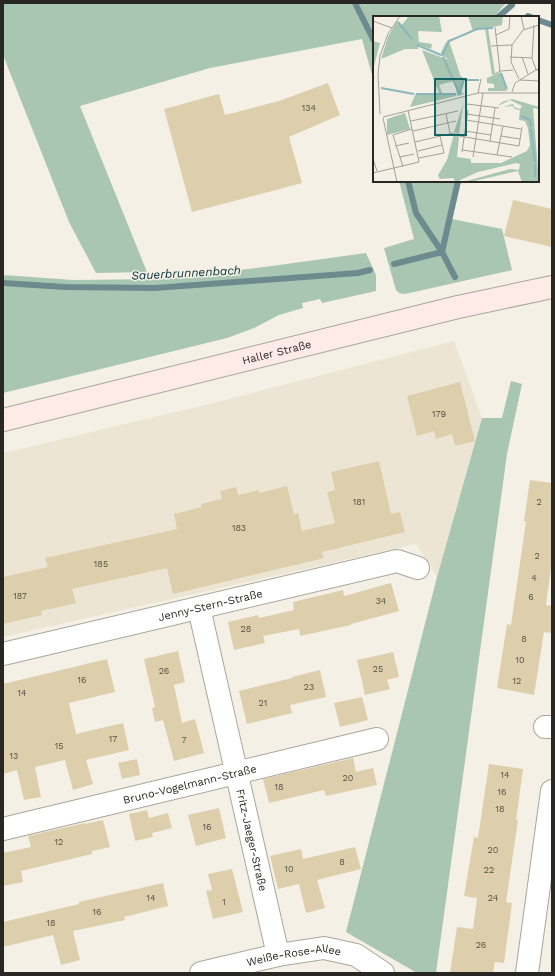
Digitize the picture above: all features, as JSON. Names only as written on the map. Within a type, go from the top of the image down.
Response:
[{"type":"main road","name":"Haller Straße","points":[[3,420],[458,307],[552,287]]},
{"type":"street","name":"Jenny-Stern-Straße","points":[[3,654],[397,561],[418,568]]},
{"type":"street","name":"Fritz-Jaeger-Straße","points":[[199,608],[238,772],[278,955]]},
{"type":"street","name":"Bruno-Vogelmann-Straße","points":[[3,829],[377,739]]},
{"type":"street","points":[[527,973],[544,917],[552,791]]},
{"type":"street","name":"Weiße-Rose-Allee","points":[[201,973],[278,955],[324,948],[356,955],[383,973]]},
{"type":"shaded area","points":[[454,341],[482,418],[437,577],[416,544],[3,637],[3,453],[205,405]]},
{"type":"green space","points":[[3,3],[506,3],[495,16],[373,16],[373,78],[362,39],[210,68],[80,106],[147,272],[96,273],[69,222],[3,55]]},
{"type":"green space","points":[[399,182],[461,182],[452,219],[502,229],[512,270],[405,294],[399,293],[396,290],[384,248],[414,239]]},
{"type":"green space","points":[[366,253],[376,275],[376,291],[322,303],[320,299],[302,303],[303,308],[279,315],[254,328],[227,338],[3,393],[3,275],[73,280],[165,279]]},
{"type":"green space","points":[[511,381],[522,384],[507,454],[436,973],[417,973],[346,932],[437,577],[482,418],[502,418]]},
{"type":"building","points":[[328,83],[340,115],[289,137],[302,183],[192,212],[164,109],[219,94],[225,115],[279,101]]},
{"type":"building","points":[[513,200],[552,209],[552,247],[504,236]]},
{"type":"building","points":[[460,382],[475,441],[455,446],[452,434],[436,439],[434,431],[417,436],[407,396]]},
{"type":"building","points":[[379,461],[391,514],[400,512],[405,532],[322,552],[324,558],[173,594],[167,568],[72,589],[76,603],[41,611],[42,615],[3,624],[3,577],[48,567],[45,558],[177,529],[174,514],[202,507],[201,504],[222,499],[220,491],[236,487],[238,495],[259,490],[259,493],[287,486],[294,514],[298,513],[302,531],[335,523],[327,492],[335,490],[331,472]]},
{"type":"building","points":[[530,480],[552,483],[552,560],[546,605],[552,606],[552,633],[544,632],[534,695],[497,688],[507,624],[511,625],[526,522],[524,521]]},
{"type":"building","points":[[391,583],[399,611],[351,625],[300,636],[299,629],[263,636],[265,643],[234,650],[228,622],[258,615],[259,618],[294,610],[293,602],[343,590],[344,596]]},
{"type":"building","points":[[178,651],[185,682],[174,685],[182,723],[195,719],[204,753],[174,761],[163,720],[155,722],[152,708],[155,707],[144,659]]},
{"type":"building","points":[[393,652],[399,677],[387,680],[390,689],[365,695],[357,660]]},
{"type":"building","points":[[107,659],[115,692],[69,703],[76,734],[123,723],[129,750],[86,760],[93,784],[73,790],[65,760],[35,767],[41,797],[24,800],[17,770],[3,774],[3,684]]},
{"type":"building","points":[[320,670],[326,697],[290,705],[292,713],[247,724],[239,691]]},
{"type":"building","points":[[362,697],[368,720],[340,727],[334,703]]},
{"type":"building","points":[[353,758],[356,772],[373,768],[377,785],[326,796],[324,790],[269,803],[263,779]]},
{"type":"building","points":[[137,759],[140,775],[122,779],[118,763]]},
{"type":"building","points":[[489,764],[523,769],[516,820],[518,820],[506,902],[512,903],[504,963],[495,962],[493,973],[450,973],[457,927],[473,929],[477,898],[464,896],[474,837],[478,838]]},
{"type":"building","points":[[219,808],[226,838],[196,846],[188,815]]},
{"type":"building","points":[[147,810],[149,818],[168,813],[172,828],[152,833],[153,837],[135,841],[129,814]]},
{"type":"building","points":[[103,820],[110,847],[92,851],[92,854],[21,871],[23,882],[3,886],[3,853],[31,847],[28,836]]},
{"type":"building","points":[[355,847],[361,869],[317,880],[325,908],[306,913],[299,884],[278,889],[270,856],[301,849],[303,859]]},
{"type":"building","points":[[232,869],[243,912],[213,919],[206,891],[212,890],[208,874]]},
{"type":"building","points":[[163,883],[168,906],[124,917],[125,920],[73,931],[80,960],[61,965],[53,935],[3,947],[3,922],[79,904],[79,902]]},
{"type":"waterway","points":[[355,3],[373,39]]},
{"type":"waterway","points":[[499,16],[512,5]]},
{"type":"waterway","points":[[539,20],[552,25]]},
{"type":"waterway","points":[[408,182],[416,213],[442,252],[455,277]]},
{"type":"waterway","points":[[442,252],[458,182]]},
{"type":"waterway","name":"Sauerbrunnenbach","points":[[394,264],[442,252]]},
{"type":"waterway","name":"Sauerbrunnenbach","points":[[3,283],[65,287],[155,288],[358,273],[370,270]]}]
